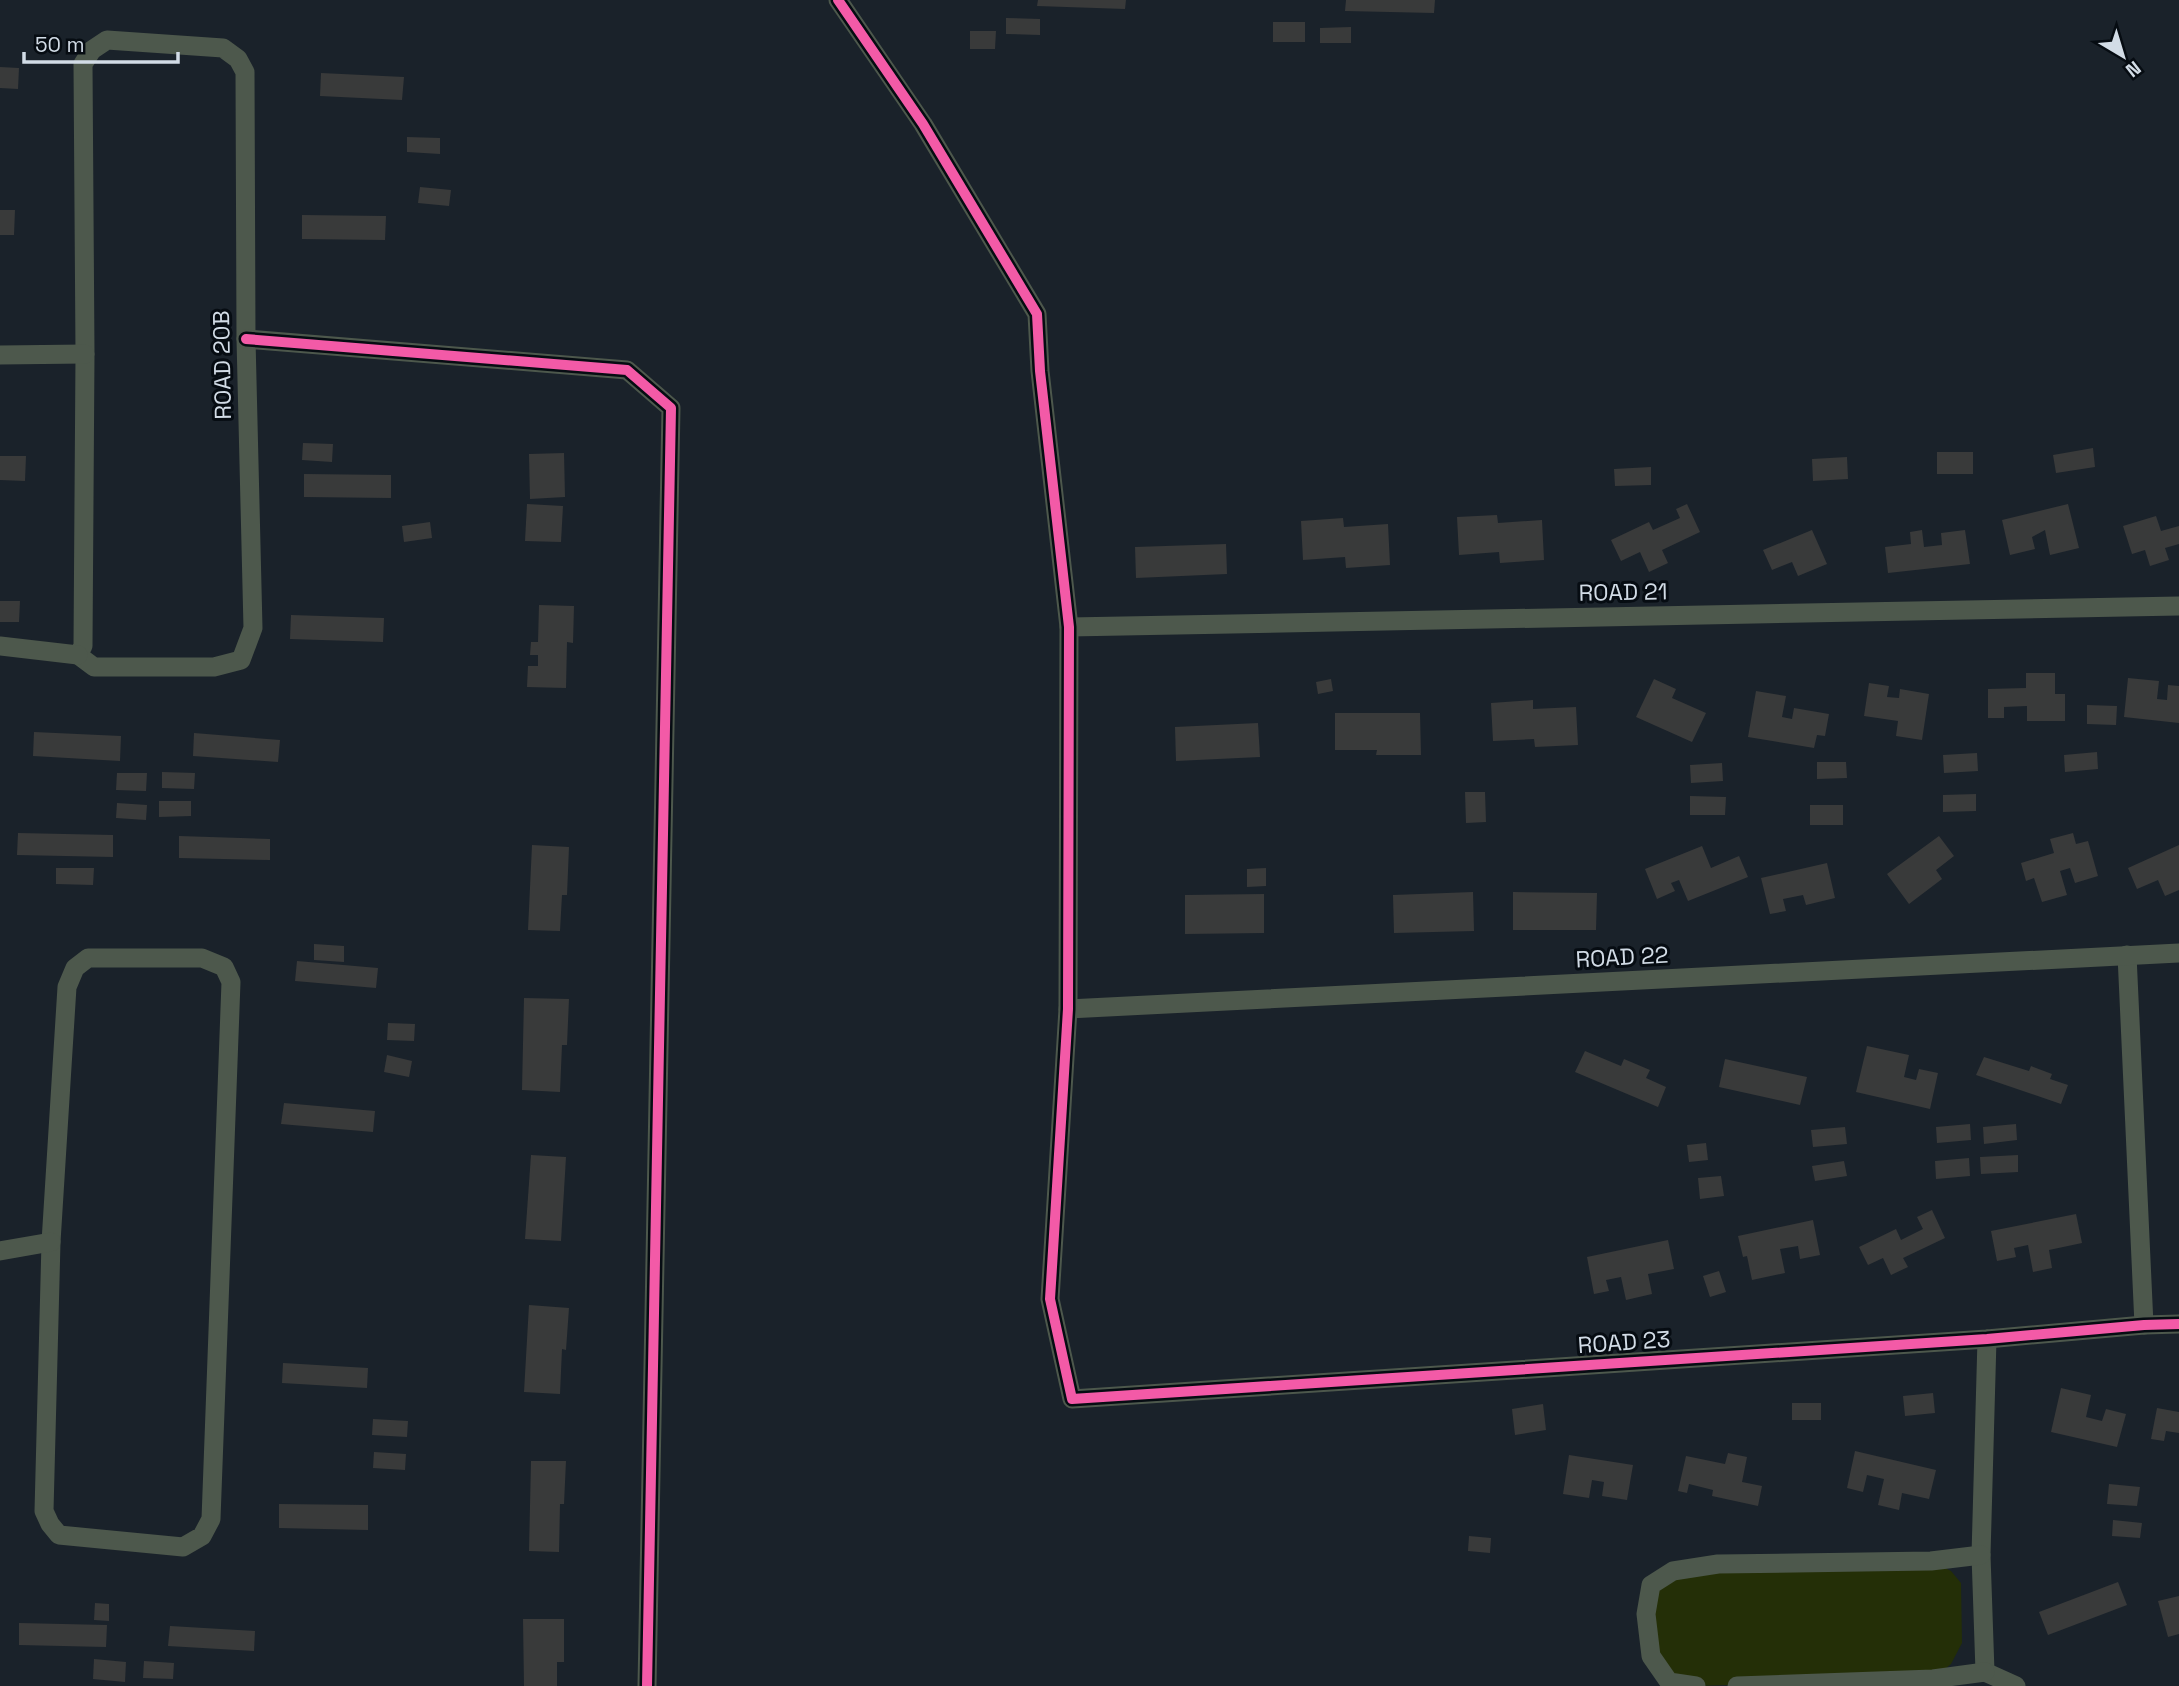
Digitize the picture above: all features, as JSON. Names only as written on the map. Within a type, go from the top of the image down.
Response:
[{"type":"street","points":[[838,0],[922,124],[1037,314],[1040,371],[1069,627],[1068,1009]]},
{"type":"street","name":"ROAD 20B","points":[[107,40],[223,48],[238,59],[246,72],[246,339],[253,628],[241,660],[214,667],[94,667],[78,655],[83,646],[83,64],[92,50],[107,40]]},
{"type":"street","points":[[246,339],[627,370],[671,408],[647,1686]]},
{"type":"street","points":[[0,355],[85,354]]},
{"type":"street","name":"ROAD 21","points":[[1069,627],[2179,607]]},
{"type":"street","points":[[0,646],[78,655]]},
{"type":"street","name":"ROAD 22","points":[[1068,1009],[2179,953]]},
{"type":"street","points":[[2127,955],[2144,1325]]},
{"type":"street","points":[[88,958],[202,958],[224,967],[231,982],[211,1519],[202,1536],[183,1548],[59,1535],[44,1511],[51,1242],[67,987],[75,968],[88,958]]},
{"type":"street","name":"ROAD 23","points":[[1068,1009],[1050,1299],[1072,1399],[2179,1324]]},
{"type":"street","points":[[0,1251],[51,1242]]},
{"type":"street","points":[[1985,1672],[1981,1555],[1987,1339]]},
{"type":"street","points":[[1696,1686],[1669,1682],[1651,1656],[1646,1614],[1651,1585],[1674,1571],[1718,1564],[1931,1560],[1981,1555]]},
{"type":"street","points":[[1737,1686],[1933,1679],[1985,1672],[2016,1686]]},
{"type":"green space","points":[[1931,1561],[1951,1571],[1961,1583],[1962,1643],[1951,1664],[1933,1679],[1696,1686],[1669,1682],[1651,1656],[1651,1585],[1673,1571]]},
{"type":"building","points":[[1038,0],[1126,0],[1125,9],[1037,6]]},
{"type":"building","points":[[1346,0],[1435,0],[1434,13],[1345,11]]},
{"type":"building","points":[[1006,18],[1040,19],[1040,35],[1006,34]]},
{"type":"building","points":[[1273,22],[1305,22],[1305,42],[1273,42]]},
{"type":"building","points":[[1351,27],[1351,43],[1320,43],[1320,28]]},
{"type":"building","points":[[970,31],[996,31],[995,49],[970,49]]},
{"type":"building","points":[[0,67],[19,68],[18,89],[0,88]]},
{"type":"building","points":[[321,73],[404,77],[402,100],[320,96]]},
{"type":"building","points":[[407,137],[440,138],[440,154],[407,152]]},
{"type":"building","points":[[420,187],[451,190],[449,206],[418,203]]},
{"type":"building","points":[[0,210],[15,210],[14,235],[0,235]]},
{"type":"building","points":[[302,215],[386,216],[385,240],[302,239]]},
{"type":"building","points":[[303,443],[333,444],[332,462],[302,460]]},
{"type":"building","points":[[2093,448],[2095,467],[2056,473],[2053,455]]},
{"type":"building","points":[[1937,452],[1973,452],[1973,474],[1937,474]]},
{"type":"building","points":[[564,453],[565,497],[530,499],[529,454]]},
{"type":"building","points":[[0,456],[26,456],[25,481],[0,480]]},
{"type":"building","points":[[1847,457],[1848,479],[1813,481],[1812,459]]},
{"type":"building","points":[[1651,467],[1651,485],[1615,486],[1614,469]]},
{"type":"building","points":[[304,474],[391,475],[391,498],[304,497]]},
{"type":"building","points":[[527,504],[563,506],[561,542],[525,541]]},
{"type":"building","points":[[1687,504],[1700,532],[1662,550],[1668,563],[1649,572],[1640,552],[1621,561],[1611,540],[1649,522],[1653,530],[1680,518],[1676,509]]},
{"type":"building","points":[[2068,504],[2079,548],[2050,555],[2045,530],[2032,537],[2035,549],[2010,555],[2002,520]]},
{"type":"building","points":[[1497,515],[1498,523],[1542,520],[1544,560],[1500,563],[1499,552],[1459,555],[1457,517]]},
{"type":"building","points":[[2156,516],[2161,531],[2179,526],[2179,544],[2165,548],[2169,560],[2150,566],[2145,550],[2132,554],[2123,526]]},
{"type":"building","points":[[1343,518],[1344,527],[1388,524],[1390,565],[1346,568],[1345,557],[1303,560],[1301,521]]},
{"type":"building","points":[[430,522],[432,538],[404,542],[402,526]]},
{"type":"building","points":[[1812,530],[1827,564],[1798,576],[1792,562],[1772,570],[1763,550]]},
{"type":"building","points":[[1922,530],[1924,547],[1942,545],[1941,533],[1965,530],[1970,564],[1888,573],[1885,547],[1911,544],[1910,532]]},
{"type":"building","points":[[1226,544],[1227,574],[1136,578],[1135,547]]},
{"type":"building","points":[[0,601],[20,601],[19,622],[0,622]]},
{"type":"building","points":[[539,605],[574,606],[573,643],[567,642],[566,688],[527,687],[528,666],[538,666],[538,655],[530,655],[531,642],[538,642]]},
{"type":"building","points":[[291,615],[384,618],[383,642],[290,639]]},
{"type":"building","points":[[2026,673],[2055,673],[2055,694],[2065,694],[2065,721],[2027,721],[2027,706],[2004,707],[2004,718],[1988,718],[1988,689],[2026,688]]},
{"type":"building","points":[[2128,678],[2159,681],[2157,699],[2167,700],[2168,685],[2179,686],[2179,723],[2124,717]]},
{"type":"building","points":[[1331,679],[1333,691],[1318,694],[1316,682]]},
{"type":"building","points":[[1654,679],[1676,689],[1672,698],[1706,713],[1692,742],[1636,717]]},
{"type":"building","points":[[1869,683],[1889,686],[1887,697],[1899,698],[1900,689],[1929,694],[1922,740],[1896,736],[1898,721],[1864,716]]},
{"type":"building","points":[[1756,691],[1786,696],[1782,717],[1792,719],[1794,708],[1829,714],[1825,736],[1817,735],[1814,748],[1748,737]]},
{"type":"building","points":[[1533,700],[1533,709],[1576,707],[1578,745],[1535,747],[1534,739],[1493,741],[1491,703]]},
{"type":"building","points":[[2087,705],[2117,706],[2116,725],[2087,724]]},
{"type":"building","points":[[1335,713],[1420,713],[1421,755],[1376,755],[1377,750],[1335,750]]},
{"type":"building","points":[[1258,723],[1260,757],[1176,761],[1175,727]]},
{"type":"building","points":[[34,732],[121,736],[120,761],[33,756]]},
{"type":"building","points":[[194,733],[280,740],[278,762],[193,756]]},
{"type":"building","points":[[2097,752],[2098,769],[2065,772],[2064,755]]},
{"type":"building","points":[[1977,753],[1978,771],[1944,773],[1943,755]]},
{"type":"building","points":[[1817,762],[1846,762],[1847,778],[1817,779]]},
{"type":"building","points":[[1722,763],[1723,781],[1691,783],[1690,765]]},
{"type":"building","points":[[162,772],[195,773],[194,789],[162,788]]},
{"type":"building","points":[[117,773],[147,773],[146,791],[116,790]]},
{"type":"building","points":[[1465,792],[1485,792],[1486,822],[1466,823]]},
{"type":"building","points":[[1976,794],[1976,811],[1943,812],[1943,795]]},
{"type":"building","points":[[1690,796],[1726,797],[1725,815],[1690,815]]},
{"type":"building","points":[[159,801],[191,801],[191,816],[159,817]]},
{"type":"building","points":[[117,803],[147,805],[146,820],[116,818]]},
{"type":"building","points":[[1810,805],[1843,805],[1843,825],[1810,825]]},
{"type":"building","points":[[18,833],[113,835],[113,857],[17,855]]},
{"type":"building","points":[[2073,833],[2076,844],[2088,841],[2098,876],[2075,883],[2070,868],[2060,871],[2067,895],[2042,902],[2034,878],[2026,881],[2021,863],[2054,853],[2050,839]]},
{"type":"building","points":[[179,836],[270,839],[270,860],[179,858]]},
{"type":"building","points":[[1939,836],[1954,856],[1936,870],[1942,879],[1909,904],[1887,874]]},
{"type":"building","points":[[532,845],[569,847],[567,895],[562,895],[560,931],[528,930]]},
{"type":"building","points":[[2179,845],[2179,890],[2165,896],[2158,880],[2137,889],[2128,868]]},
{"type":"building","points":[[1702,846],[1711,868],[1739,856],[1748,877],[1688,901],[1679,880],[1671,883],[1675,891],[1657,899],[1645,869]]},
{"type":"building","points":[[1827,863],[1835,898],[1806,905],[1803,895],[1783,899],[1786,911],[1770,914],[1761,878]]},
{"type":"building","points":[[56,868],[94,868],[93,885],[56,884]]},
{"type":"building","points":[[1266,868],[1266,886],[1247,887],[1247,869]]},
{"type":"building","points":[[1473,892],[1474,931],[1394,933],[1393,895]]},
{"type":"building","points":[[1513,892],[1597,893],[1596,930],[1513,930]]},
{"type":"building","points":[[1264,894],[1264,933],[1185,934],[1185,895]]},
{"type":"building","points":[[314,944],[344,946],[344,962],[314,960]]},
{"type":"building","points":[[297,961],[378,968],[376,988],[295,981]]},
{"type":"building","points":[[524,998],[569,999],[567,1045],[562,1045],[560,1092],[522,1090]]},
{"type":"building","points":[[388,1023],[415,1024],[414,1041],[387,1040]]},
{"type":"building","points":[[1867,1046],[1909,1055],[1904,1077],[1916,1080],[1919,1069],[1938,1073],[1930,1109],[1856,1092]]},
{"type":"building","points":[[1585,1051],[1621,1066],[1624,1059],[1650,1070],[1646,1078],[1666,1087],[1658,1107],[1575,1072]]},
{"type":"building","points":[[387,1055],[412,1061],[409,1077],[384,1072]]},
{"type":"building","points":[[1984,1057],[2029,1071],[2031,1066],[2052,1074],[2050,1079],[2068,1085],[2061,1104],[1976,1075]]},
{"type":"building","points":[[1725,1059],[1807,1077],[1800,1105],[1719,1087]]},
{"type":"building","points":[[284,1103],[375,1111],[373,1132],[281,1124]]},
{"type":"building","points":[[1970,1124],[1971,1140],[1937,1143],[1936,1127]]},
{"type":"building","points":[[2016,1124],[2017,1140],[1984,1144],[1983,1127]]},
{"type":"building","points":[[1845,1127],[1847,1144],[1813,1147],[1811,1130]]},
{"type":"building","points":[[1706,1143],[1708,1160],[1689,1162],[1687,1145]]},
{"type":"building","points":[[531,1155],[566,1157],[561,1241],[525,1239]]},
{"type":"building","points":[[2018,1155],[2018,1172],[1981,1174],[1980,1157]]},
{"type":"building","points":[[1969,1158],[1970,1176],[1936,1179],[1935,1161]]},
{"type":"building","points":[[1844,1161],[1847,1176],[1815,1181],[1812,1166]]},
{"type":"building","points":[[1721,1176],[1724,1196],[1700,1199],[1698,1178]]},
{"type":"building","points":[[1932,1210],[1945,1238],[1903,1258],[1908,1267],[1891,1275],[1883,1258],[1868,1265],[1859,1247],[1896,1229],[1901,1240],[1923,1229],[1917,1217]]},
{"type":"building","points":[[2076,1214],[2082,1243],[2049,1250],[2052,1268],[2033,1272],[2028,1245],[2014,1248],[2016,1257],[1997,1261],[1991,1231]]},
{"type":"building","points":[[1813,1220],[1820,1255],[1800,1259],[1798,1246],[1780,1249],[1785,1273],[1752,1280],[1747,1256],[1743,1257],[1738,1236]]},
{"type":"building","points":[[1668,1240],[1674,1269],[1648,1274],[1652,1294],[1626,1300],[1621,1277],[1606,1280],[1609,1291],[1594,1294],[1587,1257]]},
{"type":"building","points":[[1719,1271],[1726,1292],[1710,1297],[1703,1276]]},
{"type":"building","points":[[529,1305],[569,1308],[566,1350],[562,1349],[560,1394],[524,1392]]},
{"type":"building","points":[[283,1363],[368,1368],[367,1388],[282,1383]]},
{"type":"building","points":[[2061,1388],[2091,1395],[2086,1417],[2102,1421],[2106,1409],[2126,1414],[2117,1447],[2051,1432]]},
{"type":"building","points":[[1933,1393],[1935,1413],[1905,1416],[1903,1396]]},
{"type":"building","points":[[1792,1403],[1821,1403],[1821,1420],[1792,1420]]},
{"type":"building","points":[[1543,1404],[1546,1430],[1515,1435],[1512,1409]]},
{"type":"building","points":[[2157,1408],[2179,1412],[2179,1433],[2166,1431],[2164,1441],[2151,1439]]},
{"type":"building","points":[[373,1419],[408,1421],[407,1437],[372,1435]]},
{"type":"building","points":[[1855,1451],[1936,1470],[1929,1499],[1902,1493],[1899,1510],[1878,1505],[1884,1479],[1867,1475],[1863,1492],[1847,1488]]},
{"type":"building","points":[[374,1452],[406,1454],[405,1470],[373,1468]]},
{"type":"building","points":[[1728,1453],[1747,1457],[1742,1482],[1762,1486],[1758,1506],[1712,1496],[1713,1490],[1689,1484],[1687,1493],[1678,1491],[1686,1456],[1725,1464]]},
{"type":"building","points":[[1569,1455],[1633,1465],[1627,1500],[1602,1496],[1604,1482],[1592,1480],[1589,1498],[1563,1494]]},
{"type":"building","points":[[531,1461],[566,1461],[564,1504],[560,1504],[559,1552],[529,1551]]},
{"type":"building","points":[[2109,1484],[2140,1487],[2137,1506],[2107,1504]]},
{"type":"building","points":[[279,1504],[368,1505],[368,1530],[279,1528]]},
{"type":"building","points":[[2113,1520],[2142,1523],[2140,1538],[2112,1536]]},
{"type":"building","points":[[1469,1536],[1491,1538],[1490,1553],[1468,1551]]},
{"type":"building","points":[[2118,1582],[2127,1605],[2048,1635],[2039,1612]]},
{"type":"building","points":[[2179,1596],[2179,1634],[2168,1637],[2158,1601]]},
{"type":"building","points":[[95,1603],[109,1604],[109,1621],[94,1620]]},
{"type":"building","points":[[523,1619],[564,1619],[564,1662],[557,1662],[557,1686],[524,1686]]},
{"type":"building","points":[[19,1623],[107,1625],[106,1647],[19,1645]]},
{"type":"building","points":[[170,1626],[255,1631],[254,1651],[168,1646]]},
{"type":"building","points":[[94,1659],[126,1662],[125,1682],[93,1679]]},
{"type":"building","points":[[144,1661],[174,1663],[173,1679],[143,1678]]},
{"type":"cycle path","points":[[838,0],[923,124],[1037,314],[1040,371],[1069,627],[1068,1009],[1050,1299],[1072,1399],[2179,1324]]},
{"type":"cycle path","points":[[246,339],[627,370],[671,408],[647,1686]]}]
